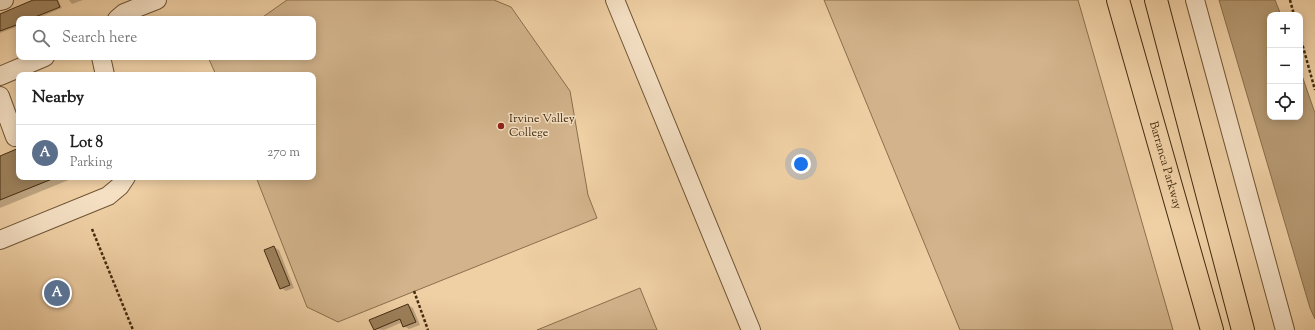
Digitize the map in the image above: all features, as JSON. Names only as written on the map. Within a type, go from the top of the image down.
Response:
[{"type":"main road","name":"Barranca Parkway","points":[[1118,0],[1212,330]]},
{"type":"main road","points":[[1156,0],[1243,330]]},
{"type":"street","points":[[0,2],[4,0]]},
{"type":"street","points":[[120,16],[124,13],[157,0]]},
{"type":"street","points":[[615,0],[751,330]]},
{"type":"street","points":[[1195,0],[1284,330]]},
{"type":"street","points":[[0,76],[38,60]]},
{"type":"street","points":[[102,60],[104,72]]},
{"type":"street","points":[[0,96],[15,136]]},
{"type":"street","points":[[0,240],[108,196],[120,186],[124,180]]},
{"type":"path","points":[[1290,0],[1293,12]]},
{"type":"path","points":[[1303,47],[1315,90]]},
{"type":"path","points":[[92,229],[133,330]]},
{"type":"path","points":[[414,291],[428,330]]},
{"type":"shaded area","points":[[287,0],[494,0],[511,7],[570,91],[588,195],[597,218],[338,322],[307,307],[257,180],[316,180],[316,72],[215,72],[209,60],[316,60],[316,16],[264,16]]},
{"type":"shaded area","points":[[824,0],[1078,0],[1173,330],[960,330]]},
{"type":"shaded area","points":[[1219,0],[1275,0],[1280,12],[1267,12],[1267,120],[1303,120],[1303,79],[1315,113],[1315,319],[1310,308]]},
{"type":"shaded area","points":[[640,288],[657,330],[537,330]]},
{"type":"building","points":[[33,0],[57,0],[60,7],[38,16],[16,16],[16,25],[0,31],[0,14]]},
{"type":"building","points":[[16,149],[16,180],[50,180],[0,200],[0,156]]},
{"type":"building","points":[[274,246],[290,285],[280,289],[264,250]]},
{"type":"building","points":[[408,304],[416,322],[403,327],[400,319],[374,330],[369,320]]},
{"type":"place","name":"Irvine Valley College","points":[[501,126]]},
{"type":"place","name":"Lot 8","points":[[57,293]]}]
